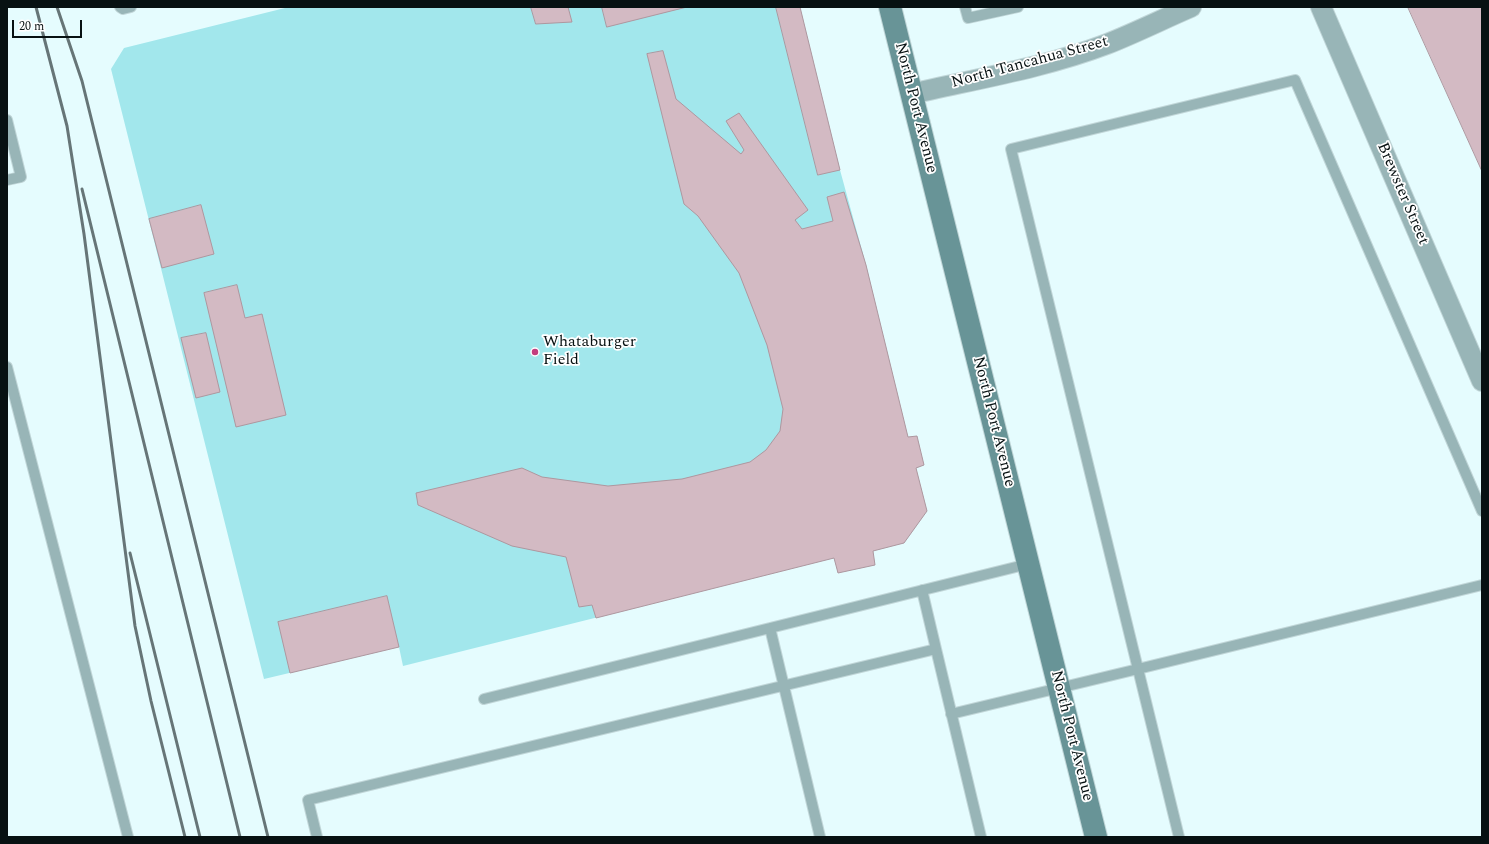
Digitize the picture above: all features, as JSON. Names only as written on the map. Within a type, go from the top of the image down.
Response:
[{"type":"main road","name":"North Port Avenue","points":[[890,7],[1096,837]]},
{"type":"street","name":"North Tancahua Street","points":[[911,94],[1034,66],[1074,55],[1107,44],[1191,7]]},
{"type":"street","name":"Brewster Street","points":[[1321,7],[1482,381]]},
{"type":"lane","points":[[120,7],[123,9],[131,7]]},
{"type":"lane","points":[[966,7],[968,18],[1018,7]]},
{"type":"lane","points":[[1179,837],[1011,149],[1295,80],[1482,511]]},
{"type":"lane","points":[[7,120],[21,177],[7,180]]},
{"type":"lane","points":[[7,367],[128,837]]},
{"type":"lane","points":[[484,699],[1028,564]]},
{"type":"lane","points":[[951,714],[1482,585]]},
{"type":"lane","points":[[922,590],[981,837]]},
{"type":"lane","points":[[770,628],[820,837]]},
{"type":"lane","points":[[317,837],[308,800],[936,649]]},
{"type":"shaded area","name":"Whataburger Field","points":[[289,7],[800,7],[908,437],[917,436],[924,465],[916,468],[927,511],[904,543],[873,551],[875,565],[838,573],[834,558],[403,666],[399,647],[264,679],[111,69],[124,48]]},
{"type":"building","points":[[531,7],[568,7],[572,22],[536,24]]},
{"type":"building","points":[[602,7],[687,7],[607,27]]},
{"type":"building","points":[[776,7],[800,7],[840,170],[818,175]]},
{"type":"building","points":[[1408,7],[1482,7],[1482,171]]},
{"type":"building","points":[[663,51],[676,99],[741,154],[744,150],[726,121],[739,113],[808,210],[795,220],[802,229],[833,221],[827,197],[844,192],[866,265],[908,437],[917,436],[924,465],[916,468],[927,511],[904,543],[873,551],[875,565],[838,573],[834,558],[596,618],[592,605],[579,607],[566,557],[512,546],[418,505],[416,493],[522,468],[542,477],[608,486],[682,479],[750,462],[766,450],[780,431],[783,409],[767,345],[739,273],[698,216],[684,204],[647,54]]},
{"type":"building","points":[[201,205],[214,254],[162,268],[149,219]]},
{"type":"building","points":[[237,285],[245,318],[262,314],[286,415],[236,427],[204,293]]},
{"type":"building","points":[[206,333],[220,392],[196,398],[181,338]]},
{"type":"building","points":[[387,596],[399,647],[290,673],[278,622]]},
{"type":"railway","points":[[36,7],[67,126],[84,234],[135,626],[151,701],[185,837]]},
{"type":"railway","points":[[57,7],[82,81],[268,837]]},
{"type":"railway","points":[[82,189],[240,837]]},
{"type":"railway","points":[[130,553],[200,837]]},
{"type":"place","name":"Whataburger Field","points":[[535,352]]}]
